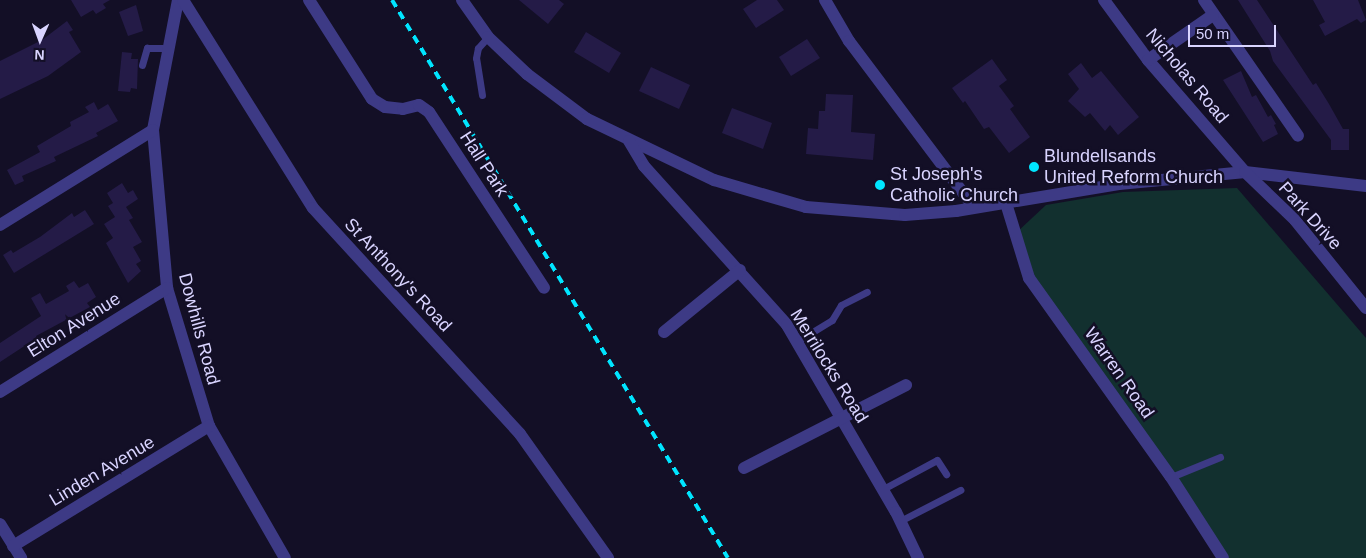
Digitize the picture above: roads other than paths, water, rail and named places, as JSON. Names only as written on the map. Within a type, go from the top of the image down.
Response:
[{"type":"street","name":"Dowhills Road","points":[[178,0],[153,130],[167,288],[209,426],[285,558]]},
{"type":"street","name":"St Anthony's Road","points":[[183,0],[313,208],[520,434],[608,558]]},
{"type":"street","name":"Hall Park","points":[[309,0],[372,100],[385,106],[403,109],[419,105],[430,112],[544,288]]},
{"type":"street","points":[[462,0],[488,37],[527,74],[587,119],[629,141],[714,180],[806,207],[905,216],[956,211],[1005,200],[1119,184],[1245,172],[1366,186]]},
{"type":"street","points":[[824,0],[849,41],[973,206]]},
{"type":"street","name":"Nicholas Road","points":[[1104,0],[1148,60],[1245,172]]},
{"type":"street","points":[[1204,0],[1298,136]]},
{"type":"street","points":[[1148,60],[1213,15]]},
{"type":"street","points":[[0,225],[153,130]]},
{"type":"street","name":"Merrilocks Road","points":[[629,141],[644,166],[740,270],[787,326],[883,489],[918,558]]},
{"type":"street","name":"Park Drive","points":[[1245,172],[1295,220],[1366,308]]},
{"type":"street","name":"Warren Road","points":[[1005,200],[1029,278],[1171,478],[1223,558]]},
{"type":"street","points":[[664,332],[740,270]]},
{"type":"street","name":"Elton Avenue","points":[[0,392],[167,288]]},
{"type":"street","points":[[744,468],[906,385]]},
{"type":"street","name":"Linden Avenue","points":[[13,546],[209,426]]},
{"type":"street","points":[[0,524],[21,558]]},
{"type":"lane","points":[[482,95],[476,58],[478,48],[488,37]]},
{"type":"lane","points":[[142,66],[147,48],[169,48]]},
{"type":"lane","points":[[796,342],[832,320],[841,305],[867,292]]},
{"type":"lane","points":[[1171,478],[1220,457]]},
{"type":"lane","points":[[883,489],[937,460],[946,474]]},
{"type":"lane","points":[[900,521],[960,490]]},
{"type":"railway","points":[[392,0],[728,558]]},
{"type":"place","name":"Blundellsands United Reform Church","points":[[1034,167]]},
{"type":"place","name":"St Joseph's Catholic Church","points":[[880,185]]}]
